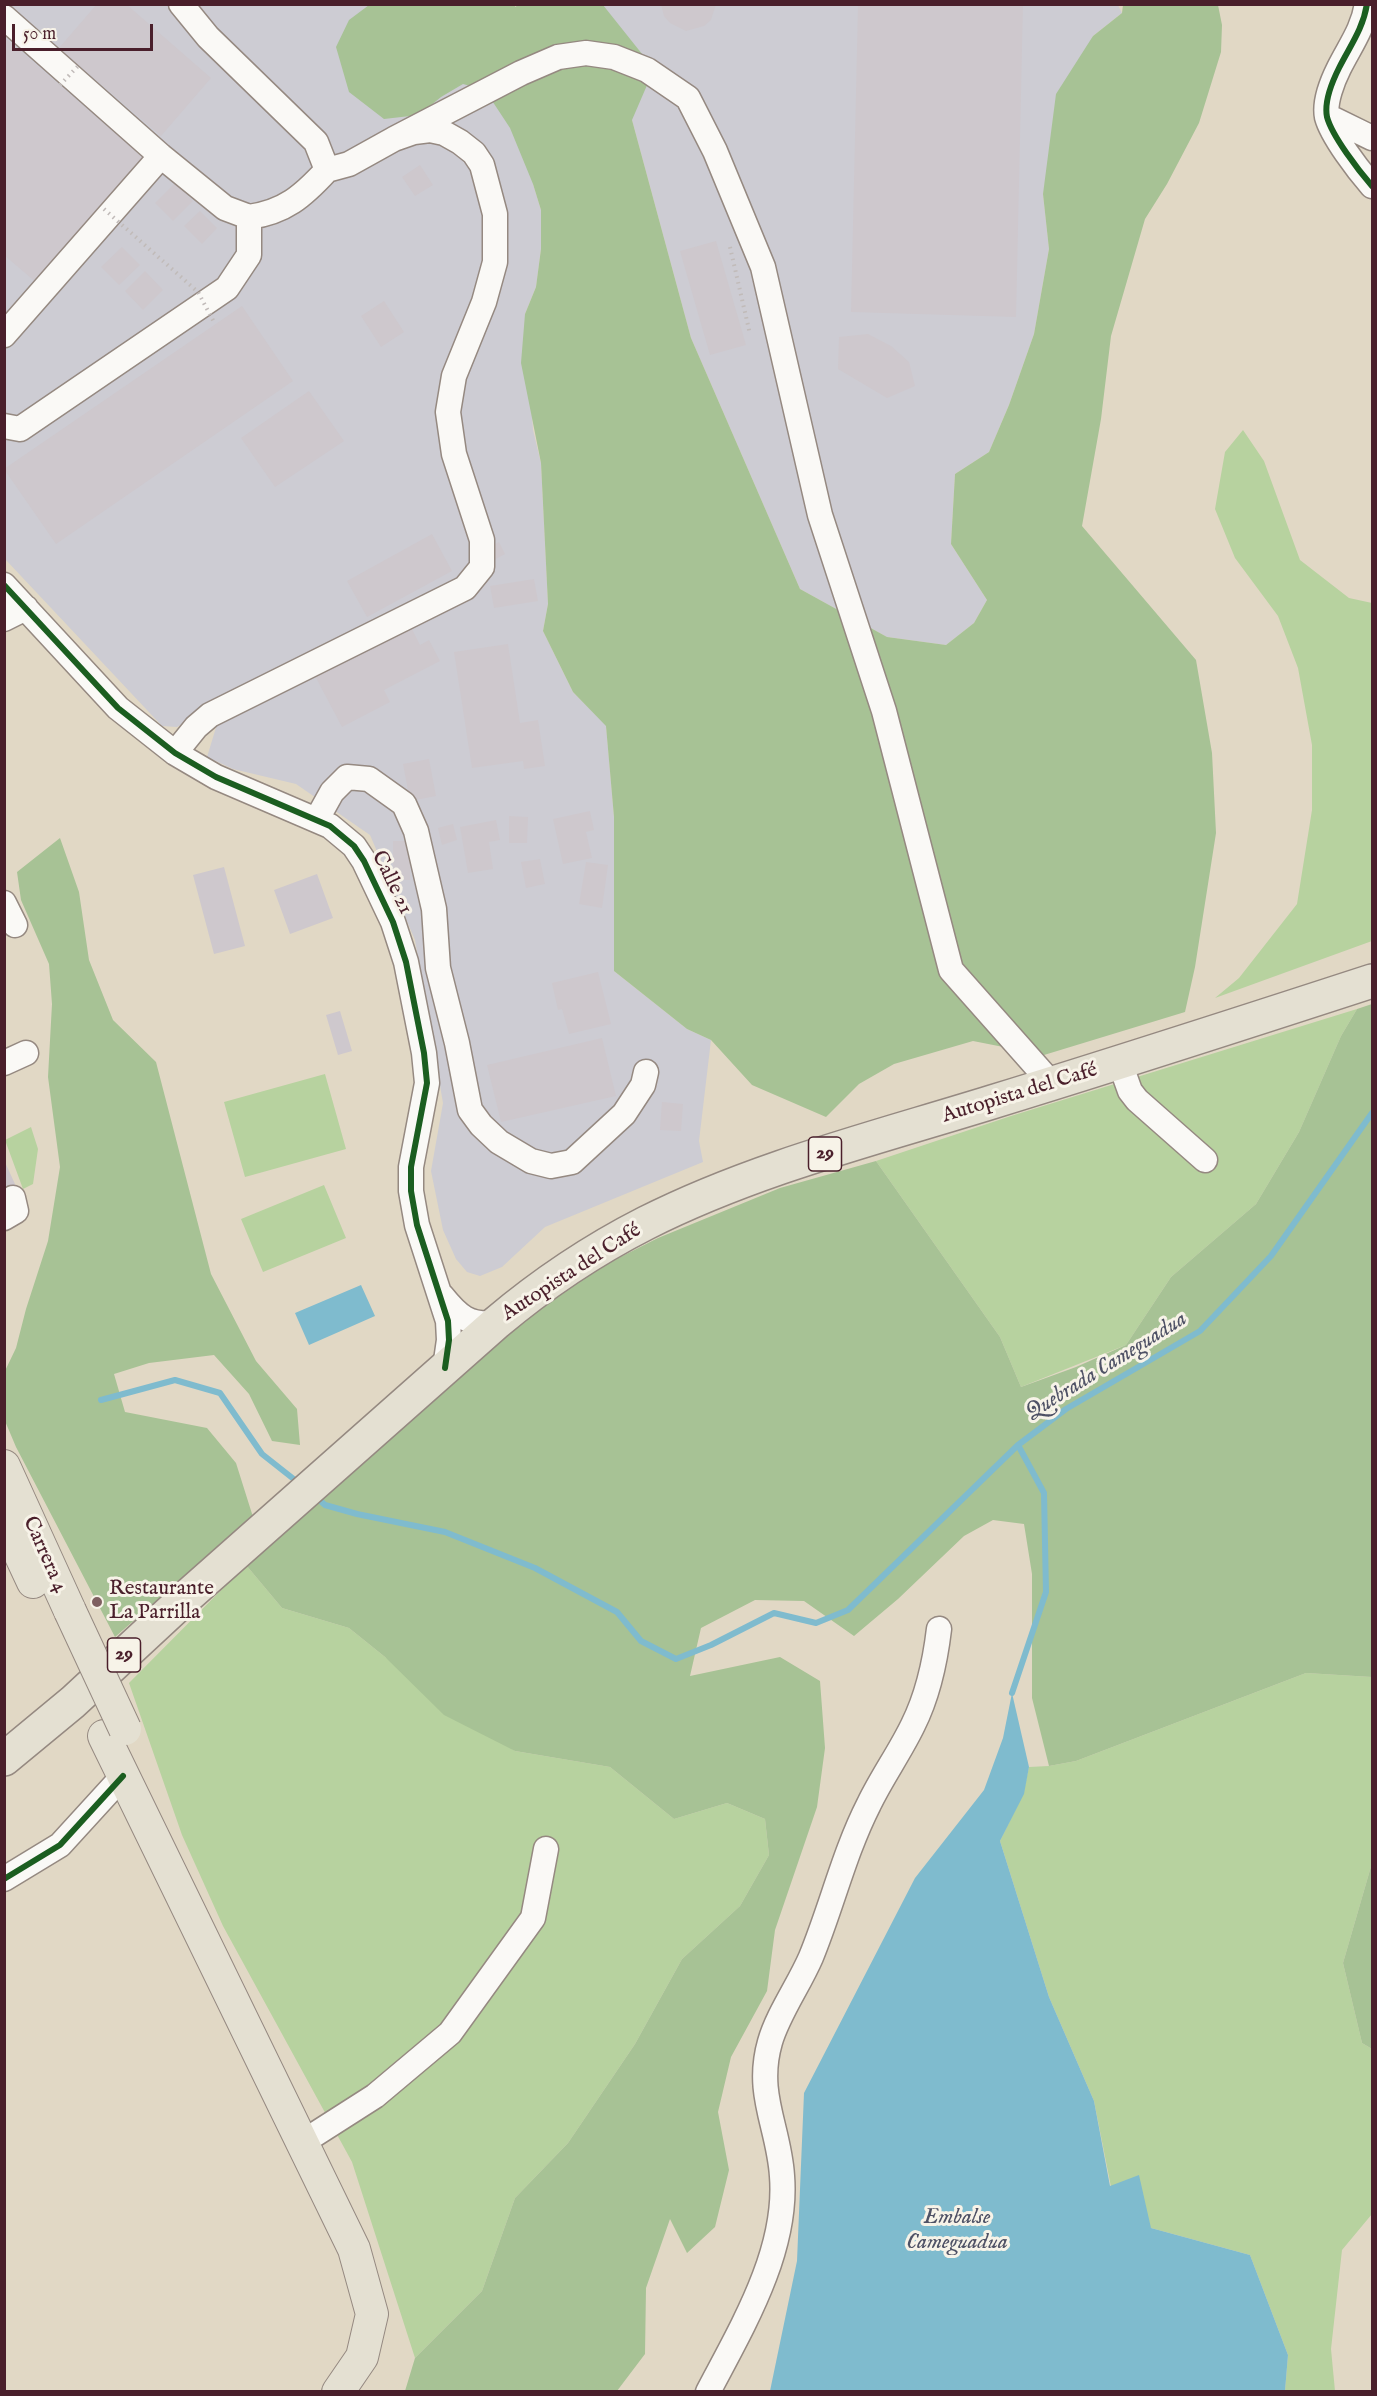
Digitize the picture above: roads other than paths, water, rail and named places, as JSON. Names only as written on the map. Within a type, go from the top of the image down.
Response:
[{"type":"highway","name":"Autopista del Café","points":[[4,1759],[73,1702],[241,1548],[496,1323],[541,1289],[610,1243],[648,1222],[689,1204],[825,1154],[1120,1063],[1372,981]]},
{"type":"main road","name":"Carrera 4","points":[[4,1466],[61,1617]]},
{"type":"main road","name":"Carrera 4","points":[[4,1520],[61,1617]]},
{"type":"main road","points":[[61,1617],[115,1733],[174,1881]]},
{"type":"main road","points":[[115,1733],[123,1776],[354,2249],[372,2314],[362,2357],[338,2391]]},
{"type":"street","points":[[181,4],[208,37],[316,142],[327,170]]},
{"type":"street","points":[[1367,4],[1365,42],[1340,68],[1331,89],[1327,116],[1349,155],[1372,186]]},
{"type":"street","points":[[4,17],[161,156],[225,208],[249,217],[266,215],[281,209],[306,192],[327,170],[350,164],[466,100],[558,57],[586,53],[614,57],[647,70],[688,98],[715,151],[763,267],[820,515],[884,711],[951,970],[1052,1084]]},
{"type":"street","points":[[1327,116],[1372,138]]},
{"type":"street","points":[[175,753],[196,727],[210,715],[465,588],[482,567],[482,540],[454,454],[448,412],[454,376],[484,302],[495,262],[495,214],[482,165],[474,153],[460,142],[430,130],[414,132],[394,139]]},
{"type":"street","points":[[4,335],[161,156]]},
{"type":"street","points":[[4,426],[20,429],[227,288],[249,255],[249,217]]},
{"type":"street","name":"Calle 21","points":[[4,585],[15,614],[118,708],[175,753],[216,777],[316,819],[343,835],[364,861],[393,922],[406,962],[422,1043],[427,1083],[411,1167],[411,1191],[417,1224],[448,1321],[449,1340],[444,1368]]},
{"type":"street","points":[[316,819],[332,792],[347,777],[369,779],[404,804],[416,831],[434,909],[438,968],[457,1043],[470,1110],[481,1125],[500,1142],[531,1161],[551,1166],[572,1162],[624,1114],[643,1085],[646,1072]]},
{"type":"street","points":[[4,903],[15,925]]},
{"type":"street","points":[[4,1063],[26,1053]]},
{"type":"street","points":[[1120,1063],[1130,1090],[1137,1100],[1205,1160]]},
{"type":"street","name":"Calle 21","points":[[441,1294],[459,1315],[470,1321],[482,1324],[496,1323]]},
{"type":"street","points":[[708,2391],[745,2320],[769,2265],[780,2222],[783,2200],[780,2160],[765,2093],[765,2066],[770,2040],[812,1955],[845,1860],[868,1806],[913,1726],[923,1702],[931,1679],[939,1629]]},
{"type":"street","points":[[4,1879],[60,1845],[123,1776]]},
{"type":"street","points":[[303,2142],[375,2096],[450,2033],[533,1918],[546,1849]]},
{"type":"water","points":[[361,1285],[375,1316],[309,1345],[295,1313]]},
{"type":"water","name":"Embalse Cameguadua","points":[[1012,1693],[1029,1767],[1024,1794],[1000,1841],[1049,1997],[1094,2101],[1110,2186],[1139,2175],[1151,2228],[1250,2255],[1288,2355],[1285,2391],[770,2391],[797,2261],[804,2093],[915,1878],[984,1790],[1003,1738]]},
{"type":"waterway","points":[[315,1496],[325,1505],[357,1514],[445,1532],[535,1568],[617,1612],[641,1641],[676,1659],[711,1645],[774,1613],[816,1623],[848,1610],[1018,1445],[1066,1409],[1200,1331],[1271,1256],[1372,1113]]},
{"type":"waterway","points":[[101,1400],[175,1380],[220,1393],[262,1454],[300,1484]]},
{"type":"waterway","name":"Quebrada Cameguadua","points":[[1012,1693],[1046,1592],[1044,1493],[1018,1445]]},
{"type":"place","name":"Restaurante La Parrilla","points":[[97,1602]]}]
